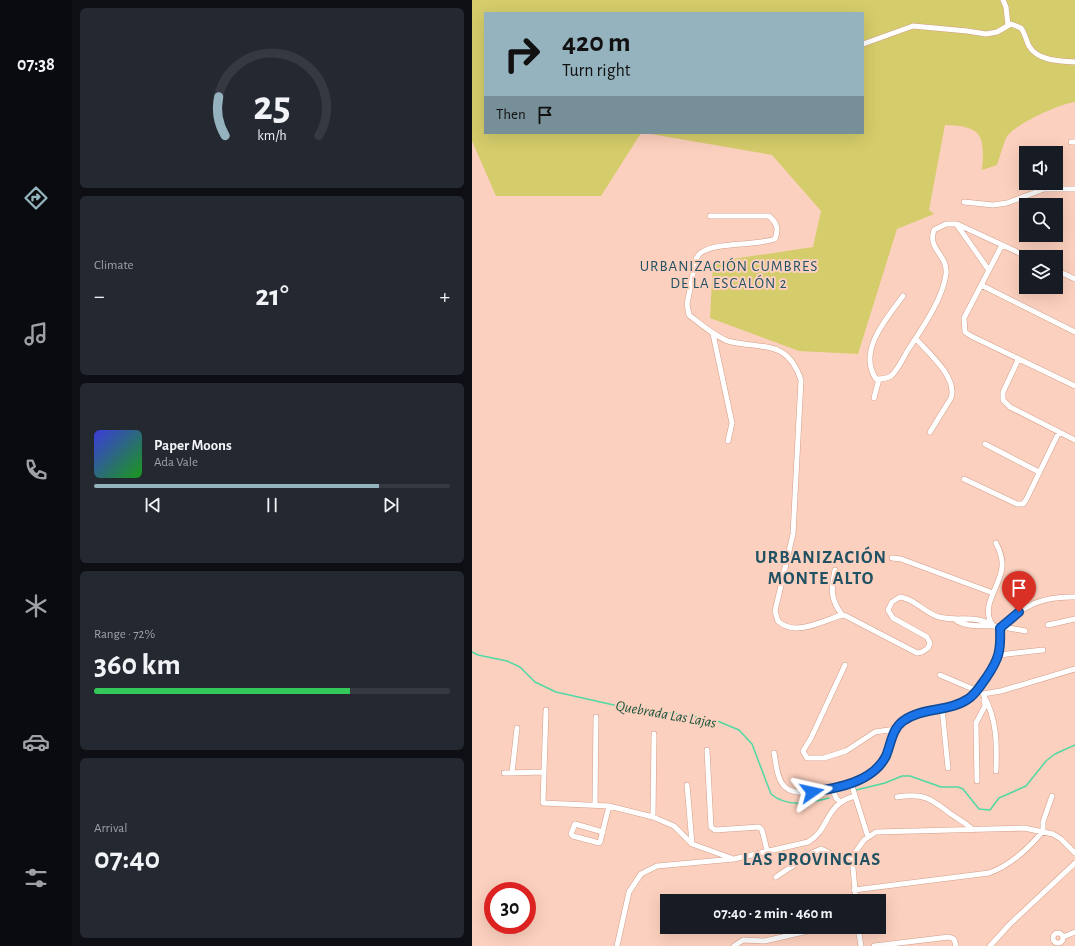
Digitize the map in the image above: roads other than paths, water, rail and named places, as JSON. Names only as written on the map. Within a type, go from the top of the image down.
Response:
[{"type":"street","points":[[1003,0],[1006,7],[1008,24]]},
{"type":"street","points":[[864,44],[913,26],[986,34],[997,32],[1008,24]]},
{"type":"street","points":[[1008,24],[1021,28],[1029,45],[1038,55],[1053,60],[1075,62]]},
{"type":"street","points":[[964,202],[993,205],[1007,203],[1044,189],[1075,189]]},
{"type":"street","points":[[710,216],[769,216],[776,222],[778,231],[775,239],[763,243],[710,248],[700,252],[696,259],[687,304],[689,315],[713,334],[728,340],[777,349],[791,358],[797,368],[801,380],[793,534],[775,610],[778,621],[788,627],[802,628],[842,615],[852,618],[917,653],[922,652],[928,648],[929,640],[927,637],[893,618],[888,610],[889,606],[895,599],[900,597],[907,598],[934,616],[954,619],[963,617],[984,621],[997,627],[1025,631]]},
{"type":"street","points":[[903,296],[878,332],[873,342],[870,365],[872,373],[876,379],[890,376],[924,327],[942,288],[946,273],[942,257],[933,245],[932,235],[934,230],[946,224],[957,224],[1019,253]]},
{"type":"street","points":[[957,224],[988,269]]},
{"type":"street","points":[[1002,245],[988,269],[964,318],[966,332],[1018,360],[1075,386]]},
{"type":"street","points":[[1063,273],[1075,279]]},
{"type":"street","points":[[981,285],[1075,332]]},
{"type":"street","points":[[713,334],[732,423],[728,441]]},
{"type":"street","points":[[916,338],[939,364],[952,385],[953,392],[951,398],[930,432]]},
{"type":"street","points":[[1018,360],[1003,392],[1003,400],[1010,407],[1075,440]]},
{"type":"street","points":[[874,398],[879,379]]},
{"type":"street","points":[[964,479],[1017,504],[1023,504],[1059,432]]},
{"type":"street","points":[[985,444],[1039,472]]},
{"type":"street","points":[[774,753],[782,783],[786,788],[794,792],[804,793],[851,783],[876,769],[885,756],[896,729],[901,722],[914,714],[962,702],[980,692],[997,663],[999,655],[997,627],[990,620],[988,612],[1002,568],[1001,552],[996,543]]},
{"type":"street","points":[[892,558],[927,568],[993,593]]},
{"type":"street","points":[[835,570],[831,589],[833,599],[842,615]]},
{"type":"street","points":[[997,627],[1038,601],[1056,596],[1075,597]]},
{"type":"street","points":[[1048,625],[1075,619]]},
{"type":"street","points":[[999,655],[1043,650]]},
{"type":"street","points":[[845,665],[811,738],[803,751],[803,755],[807,758],[824,758],[846,751],[875,732],[896,729]]},
{"type":"street","points":[[940,675],[980,692],[1001,691],[1075,669]]},
{"type":"street","points":[[980,692],[990,708],[995,726],[997,745],[996,771]]},
{"type":"street","points":[[977,781],[976,723],[985,706],[980,692]]},
{"type":"street","points":[[942,708],[948,768]]},
{"type":"street","points":[[546,710],[542,801],[544,803],[595,804],[653,817],[674,826],[692,844],[734,859]]},
{"type":"street","points":[[595,804],[596,716]]},
{"type":"street","points":[[512,773],[517,728]]},
{"type":"street","points":[[653,817],[654,734]]},
{"type":"street","points":[[706,750],[711,827],[715,830],[759,827],[762,830],[767,850]]},
{"type":"street","points":[[504,773],[543,772]]},
{"type":"street","points":[[851,783],[868,837]]},
{"type":"street","points":[[687,785],[692,844]]},
{"type":"street","points":[[832,788],[836,798],[840,802]]},
{"type":"street","points":[[897,797],[911,795],[932,799],[972,829]]},
{"type":"street","points":[[617,946],[629,892],[640,874],[657,866],[734,859],[767,850],[808,842],[816,837],[840,802],[855,796]]},
{"type":"street","points":[[854,890],[989,873],[1004,867],[1033,843],[1043,831],[1043,822],[1052,796]]},
{"type":"street","points":[[603,832],[575,824],[571,834],[572,836],[599,843],[603,832],[609,806]]},
{"type":"street","points":[[855,894],[852,857],[868,837],[876,832],[1024,828],[1043,831],[1061,839],[1075,853]]},
{"type":"street","points":[[776,877],[812,853],[821,849],[836,856],[852,857]]},
{"type":"street","points":[[990,946],[1009,925],[1075,863]]},
{"type":"street","points":[[1063,937],[1075,932]]},
{"type":"street","points":[[734,946],[743,940],[765,941],[795,934]]},
{"type":"street","points":[[859,934],[861,946]]},
{"type":"street","points":[[874,946],[949,937],[954,939],[956,946]]},
{"type":"waterway","name":"Quebrada Las Lajas","points":[[472,652],[478,655],[507,661],[520,667],[535,682],[556,692],[645,712],[660,711],[715,720],[739,730],[752,744],[771,794],[791,803],[807,803],[829,798]]},
{"type":"waterway","name":"Quebrada Las Lajas","points":[[856,790],[885,783],[902,776],[910,776],[941,787],[958,787],[963,789],[979,809],[990,810],[999,798],[1026,786],[1046,761],[1055,754],[1075,745]]},
{"type":"district","name":"URBANIZACIÓN CUMBRES DE LA ESCALÓN 2","points":[[729,274]]},
{"type":"district","name":"URBANIZACIÓN MONTE ALTO","points":[[821,567]]},
{"type":"district","name":"LAS PROVINCIAS","points":[[812,859]]}]
